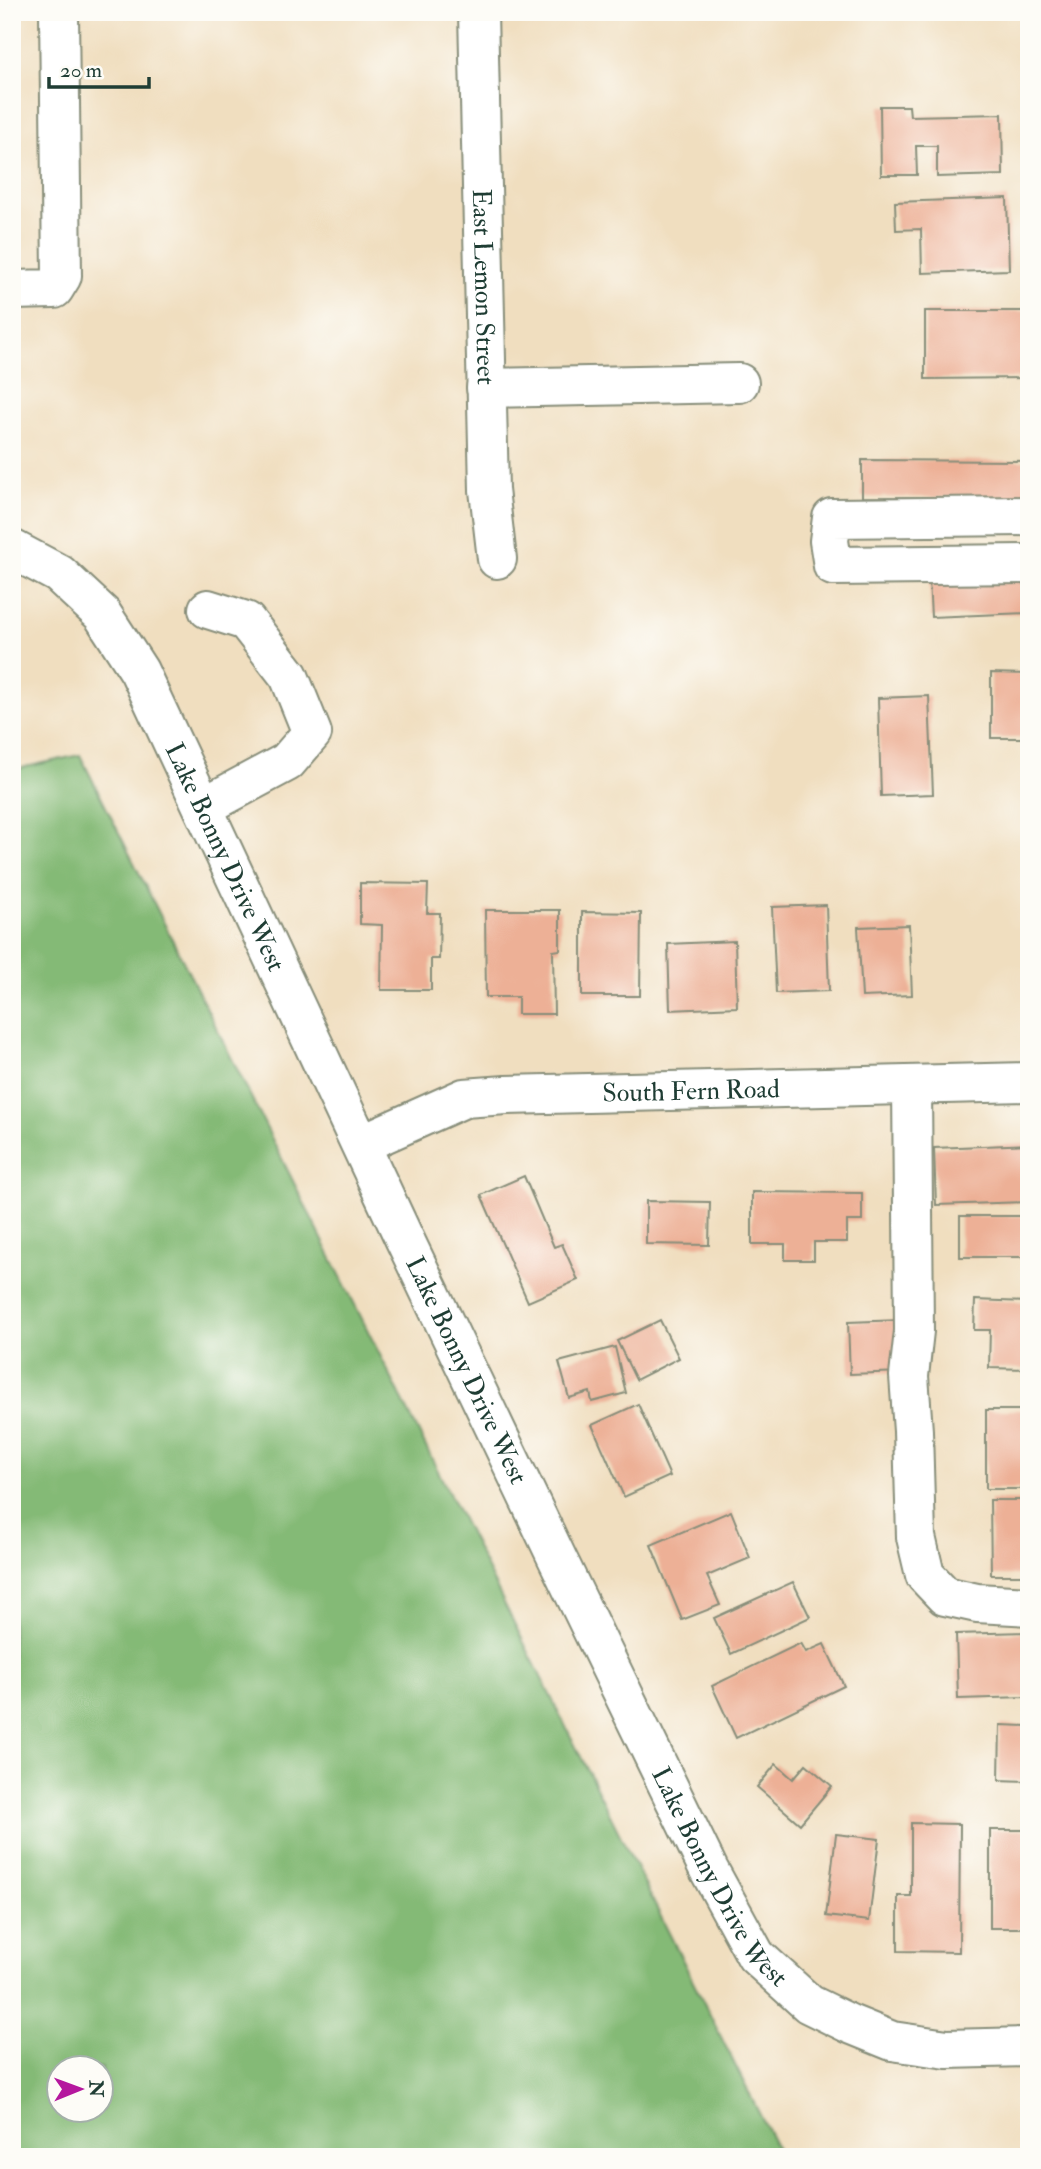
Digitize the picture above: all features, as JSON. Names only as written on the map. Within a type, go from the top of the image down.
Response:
[{"type":"street","points":[[12,290],[54,289],[62,276],[59,12]]},
{"type":"street","name":"East Lemon Street","points":[[478,12],[488,491],[498,559]]},
{"type":"street","points":[[486,388],[739,383]]},
{"type":"street","points":[[1029,516],[832,519],[829,541],[832,566],[1029,564]]},
{"type":"street","points":[[948,517],[949,565]]},
{"type":"street","name":"Lake Bonny Drive West","points":[[12,549],[59,574],[102,614],[139,671],[558,1560],[709,1870],[756,1956],[809,2004],[892,2040],[947,2049],[1029,2047]]},
{"type":"street","points":[[203,807],[287,762],[312,733],[289,676],[246,621],[208,609]]},
{"type":"street","name":"South Fern Road","points":[[361,1144],[464,1098],[1029,1082]]},
{"type":"street","points":[[912,1085],[914,1331],[909,1376],[916,1536],[925,1575],[946,1596],[977,1604],[1029,1606]]},
{"type":"green space","points":[[80,755],[781,2157],[12,2157],[12,770]]},
{"type":"building","points":[[880,106],[909,106],[910,116],[1002,114],[1003,175],[937,177],[937,146],[916,146],[917,175],[881,175]]},
{"type":"building","points":[[1007,198],[1009,270],[922,273],[921,229],[896,230],[895,202]]},
{"type":"building","points":[[925,311],[1029,311],[1029,378],[925,379]]},
{"type":"building","points":[[862,460],[1029,461],[1029,498],[862,497]]},
{"type":"building","points":[[1029,575],[1029,613],[931,617],[929,579]]},
{"type":"building","points":[[991,673],[1029,674],[1029,738],[991,738]]},
{"type":"building","points":[[929,696],[933,794],[881,796],[878,698]]},
{"type":"building","points":[[360,883],[428,884],[427,913],[440,913],[439,959],[431,959],[431,990],[381,990],[382,925],[360,924]]},
{"type":"building","points":[[826,905],[829,991],[776,993],[772,907]]},
{"type":"building","points":[[485,910],[560,910],[560,950],[553,951],[554,1014],[518,1014],[518,997],[486,997]]},
{"type":"building","points":[[582,912],[641,913],[640,996],[582,996]]},
{"type":"building","points":[[909,925],[912,995],[862,997],[858,927]]},
{"type":"building","points":[[735,941],[737,1007],[670,1010],[668,944]]},
{"type":"building","points":[[1029,1144],[1029,1202],[936,1205],[934,1148]]},
{"type":"building","points":[[524,1176],[554,1247],[562,1244],[578,1280],[528,1302],[481,1195]]},
{"type":"building","points":[[752,1192],[862,1193],[862,1221],[847,1221],[847,1242],[814,1242],[814,1260],[785,1260],[785,1244],[752,1244]]},
{"type":"building","points":[[646,1201],[710,1202],[709,1245],[646,1244]]},
{"type":"building","points":[[960,1216],[1029,1216],[1029,1257],[960,1257]]},
{"type":"building","points":[[975,1300],[1029,1302],[1029,1369],[989,1368],[990,1330],[974,1330]]},
{"type":"building","points":[[660,1320],[679,1358],[636,1380],[617,1341]]},
{"type":"building","points":[[901,1320],[902,1372],[850,1374],[848,1322]]},
{"type":"building","points":[[615,1347],[626,1393],[592,1402],[590,1392],[569,1398],[559,1362]]},
{"type":"building","points":[[638,1404],[670,1476],[624,1497],[592,1425]]},
{"type":"building","points":[[986,1410],[1029,1410],[1029,1489],[986,1489]]},
{"type":"building","points":[[990,1500],[1029,1500],[1029,1575],[991,1575]]},
{"type":"building","points":[[731,1511],[750,1558],[707,1576],[720,1605],[682,1620],[651,1545]]},
{"type":"building","points":[[793,1582],[810,1617],[731,1654],[714,1618]]},
{"type":"building","points":[[1029,1632],[1029,1697],[958,1699],[956,1634]]},
{"type":"building","points":[[801,1643],[806,1652],[824,1644],[844,1686],[736,1738],[712,1686]]},
{"type":"building","points":[[1000,1725],[1029,1726],[1029,1781],[999,1780]]},
{"type":"building","points":[[776,1764],[793,1779],[806,1764],[832,1786],[800,1824],[757,1787]]},
{"type":"building","points":[[911,1823],[960,1824],[959,1952],[898,1951],[898,1896],[911,1896]]},
{"type":"building","points":[[990,1830],[1029,1830],[1029,1928],[990,1928]]},
{"type":"building","points":[[836,1834],[879,1839],[869,1921],[826,1916]]},
{"type":"building","points":[[1009,2153],[1029,2153],[1029,2157],[1009,2157]]}]
